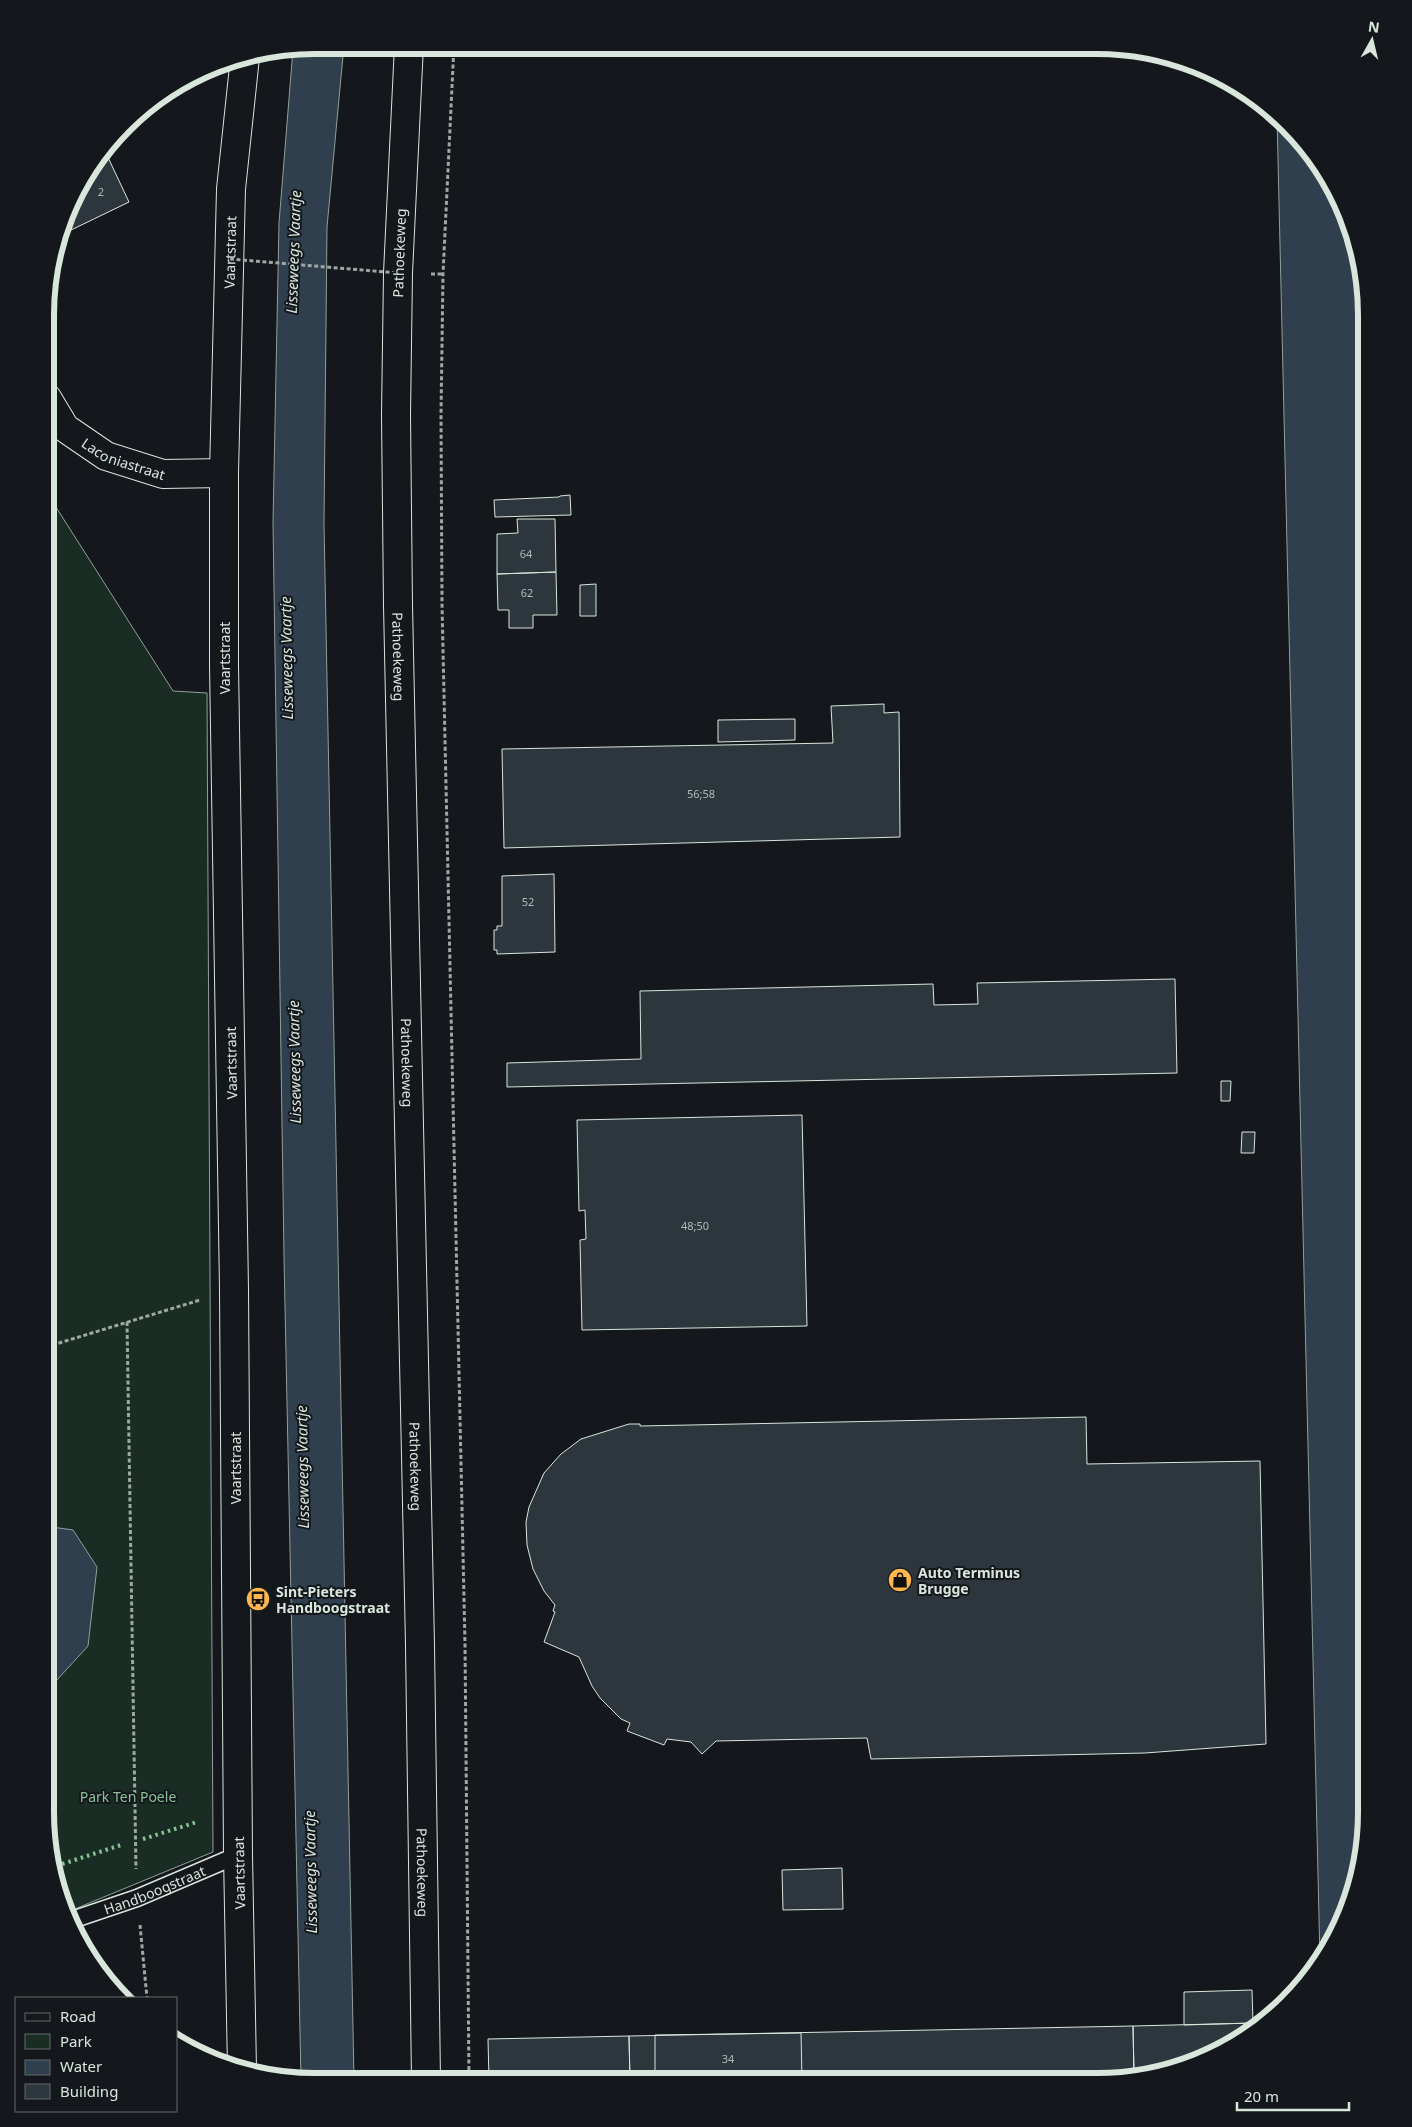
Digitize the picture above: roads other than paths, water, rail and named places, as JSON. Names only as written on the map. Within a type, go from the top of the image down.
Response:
[{"type":"street","name":"Pathoekeweg","points":[[408,54],[398,273],[396,415],[398,615],[420,1645],[426,2073]]},
{"type":"street","name":"Vaartstraat","points":[[242,2062],[238,1855],[234,1290],[224,665],[224,473],[231,189],[244,64]]},
{"type":"street","name":"Laconiastraat","points":[[54,410],[65,428],[106,456],[163,474],[224,473]]},
{"type":"lane","name":"Handboogstraat","points":[[77,1918],[137,1898],[238,1855]]},
{"type":"water","name":"Lisseweegs Vaartje","points":[[343,54],[327,227],[324,523],[354,2073],[301,2073],[284,1257],[273,523],[279,223],[293,55]]},
{"type":"water","points":[[1277,126],[1304,156],[1331,199],[1349,247],[1358,298],[1358,1829],[1353,1863],[1344,1896],[1331,1928],[1320,1948]]},
{"type":"water","points":[[54,1527],[73,1530],[97,1567],[88,1646],[54,1683]]},
{"type":"place","name":"Auto Terminus Brugge","points":[[900,1580]]},
{"type":"place","name":"Sint-Pieters Handboogstraat","points":[[258,1599]]},
{"type":"park label","name":"Park Ten Poele","points":[[128,1796]]}]
